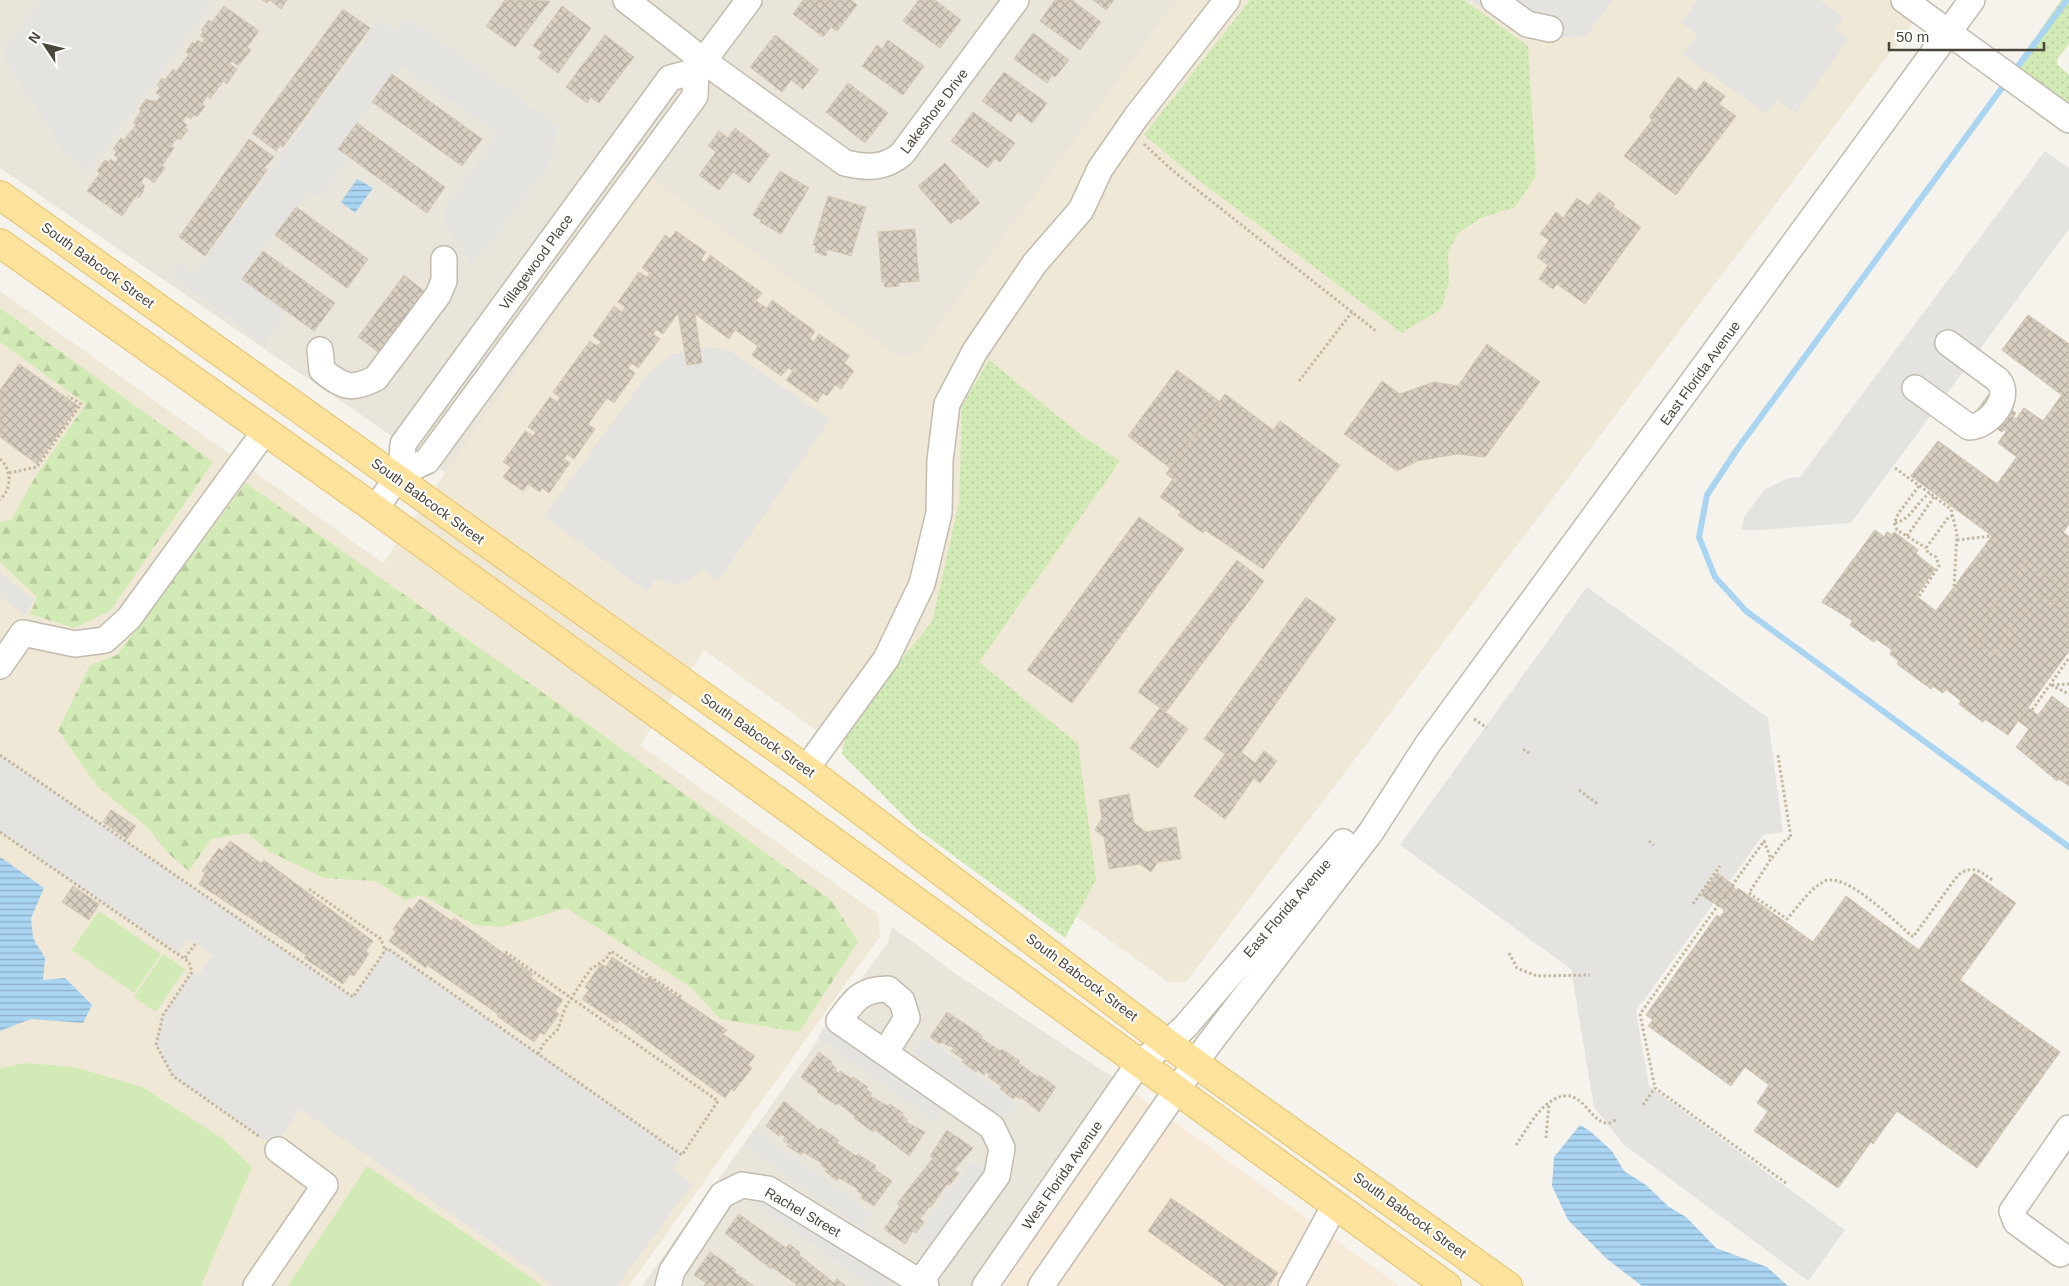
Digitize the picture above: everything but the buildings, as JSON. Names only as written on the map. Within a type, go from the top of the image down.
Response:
[{"type":"main road","name":"South Babcock Street","points":[[0,195],[399,476],[806,769],[1168,1043],[1508,1286]]},
{"type":"main road","points":[[0,243],[374,509],[1447,1286]]},
{"type":"street","name":"Lakeshore Drive","points":[[626,0],[700,66],[844,163],[867,167],[885,165],[907,149],[1016,0]]},
{"type":"street","points":[[374,509],[399,476],[428,460],[695,96],[700,66],[749,0]]},
{"type":"street","points":[[806,769],[886,659],[922,584],[939,513],[940,460],[947,404],[975,352],[1035,264],[1081,210],[1100,169],[1128,129],[1226,0]]},
{"type":"street","points":[[1494,0],[1527,24],[1550,29]]},
{"type":"street","points":[[1904,0],[2069,120]]},
{"type":"street","name":"East Florida Avenue","points":[[1177,1090],[1196,1062],[1371,832],[1427,745],[1972,0]]},
{"type":"street","name":"Villagewood Place","points":[[399,476],[403,444],[670,78],[700,66]]},
{"type":"street","points":[[588,190],[613,208]]},
{"type":"street","points":[[320,350],[322,370],[336,382],[356,386],[363,385],[376,378],[438,295],[444,281],[444,260]]},
{"type":"street","points":[[1915,388],[1969,427],[1982,424],[2001,402],[2004,392],[2003,385],[1948,343]]},
{"type":"street","points":[[0,666],[23,632],[75,644],[105,640],[129,618],[265,431]]},
{"type":"street","name":"East Florida Avenue","points":[[1139,1063],[1168,1043],[1184,1027],[1427,745]]},
{"type":"street","name":"Rachel Street","points":[[668,1286],[672,1271],[722,1195],[742,1185],[768,1189],[923,1284],[997,1176],[1002,1148],[992,1127],[885,1053]]},
{"type":"street","name":"West Florida Avenue","points":[[985,1286],[1139,1063]]},
{"type":"street","points":[[1041,1286],[1177,1090]]},
{"type":"street","points":[[2066,1252],[2016,1222],[2012,1211],[2069,1128]]},
{"type":"street","points":[[256,1286],[325,1185],[278,1150]]},
{"type":"street","points":[[1291,1286],[1335,1205]]},
{"type":"path","points":[[1128,129],[1172,170],[1376,330]]},
{"type":"path","points":[[1299,381],[1352,312]]},
{"type":"path","points":[[9,473],[37,467],[81,404],[68,396]]},
{"type":"path","points":[[0,459],[9,473],[9,485],[0,500]]},
{"type":"path","points":[[1895,468],[1951,509],[1957,540],[1954,587]]},
{"type":"path","points":[[1919,486],[1898,514],[1894,523],[1897,530],[1926,548],[1928,553],[1936,557],[1939,566],[1919,596]]},
{"type":"path","points":[[1894,523],[1909,518],[1920,500],[1930,493]]},
{"type":"path","points":[[1906,536],[1934,497]]},
{"type":"path","points":[[1926,548],[1948,518],[1953,516]]},
{"type":"path","points":[[1957,540],[1992,536]]},
{"type":"path","points":[[2032,710],[2052,685],[2069,658]]},
{"type":"path","points":[[2052,685],[2069,684]]},
{"type":"path","points":[[2052,685],[2069,694]]},
{"type":"path","points":[[1470,715],[1487,728]]},
{"type":"path","points":[[1523,749],[1529,753]]},
{"type":"path","points":[[0,755],[353,997],[387,948],[682,1155],[718,1101],[504,951]]},
{"type":"path","points":[[1778,755],[1791,838],[1786,839],[1749,893],[1787,919],[1814,888],[1825,881],[1842,881],[1854,887],[1913,937],[1958,874],[1967,869],[1975,868],[1992,880]]},
{"type":"path","points":[[1579,790],[1599,804]]},
{"type":"path","points":[[0,832],[189,962],[192,972],[163,1015],[156,1045],[173,1076],[278,1150]]},
{"type":"path","points":[[1771,859],[1764,841],[1640,1014],[1655,1088],[1786,1183]]},
{"type":"path","points":[[1650,842],[1654,845]]},
{"type":"path","points":[[1693,904],[1720,866]]},
{"type":"path","points":[[309,889],[381,939],[385,951]]},
{"type":"path","points":[[185,958],[196,943]]},
{"type":"path","points":[[538,1054],[545,1042],[558,1030],[565,1008],[591,969],[606,959],[611,951],[681,996]]},
{"type":"path","points":[[1509,953],[1517,968],[1537,976],[1590,975]]},
{"type":"path","points":[[1643,1105],[1655,1088]]},
{"type":"path","points":[[1516,1145],[1532,1122],[1556,1098],[1570,1096],[1578,1098],[1600,1121],[1608,1123],[1618,1119]]},
{"type":"path","points":[[1546,1138],[1549,1103]]},
{"type":"shaded area","points":[[0,0],[1181,0],[705,650],[0,168]]},
{"type":"shaded area","points":[[41,0],[214,0],[88,171],[63,152],[2,54]]},
{"type":"shaded area","points":[[1177,0],[1930,0],[1186,982],[1168,982],[704,650],[640,745],[878,914],[880,936],[629,1286],[0,1286],[0,291],[383,563],[650,178],[901,358],[920,351]]},
{"type":"shaded area","points":[[1472,0],[1613,0],[1586,36],[1545,39],[1507,27]]},
{"type":"shaded area","points":[[1697,0],[1819,0],[1843,17],[1835,30],[1848,39],[1796,113],[1776,100],[1767,114],[1683,55],[1697,34],[1681,23]]},
{"type":"shaded area","points":[[406,17],[559,127],[548,166],[471,266],[441,215],[499,134],[402,67],[338,149],[348,160],[319,198],[308,191],[242,275],[288,309],[265,345],[172,276],[180,263],[195,273],[380,20],[395,32]]},
{"type":"shaded area","points":[[2045,151],[2069,168],[2069,229],[1851,523],[1741,530],[1745,516],[1764,490],[1788,478],[1800,477]]},
{"type":"shaded area","points":[[706,347],[729,350],[830,420],[718,581],[702,569],[685,583],[672,584],[656,579],[647,592],[544,516],[648,374],[673,354]]},
{"type":"shaded area","points":[[0,571],[9,581],[34,599],[25,616],[0,596]]},
{"type":"shaded area","points":[[1587,587],[1768,718],[1783,832],[1763,835],[1636,1011],[1649,1086],[1845,1230],[1808,1281],[1623,1144],[1594,1107],[1571,969],[1400,845]]},
{"type":"shaded area","points":[[0,755],[353,997],[387,948],[682,1155],[673,1170],[692,1184],[617,1286],[555,1286],[300,1109],[275,1147],[173,1076],[156,1045],[163,1015],[192,972],[198,975],[213,955],[189,939],[178,953],[0,832]]},
{"type":"shaded area","points":[[892,927],[959,976],[1114,1078],[970,1286],[642,1286],[888,942]]},
{"type":"shaded area","points":[[829,1020],[946,1105],[934,1121],[818,1037]]},
{"type":"shaded area","points":[[924,1038],[1016,1103],[1006,1118],[913,1053]]},
{"type":"shaded area","points":[[1134,1092],[1151,1105],[1027,1286],[1003,1286]]},
{"type":"shaded area","points":[[1171,1119],[1399,1286],[1056,1286]]},
{"type":"shaded area","points":[[754,1130],[872,1214],[862,1229],[744,1145]]},
{"type":"shaded area","points":[[972,1161],[987,1172],[932,1247],[917,1236]]},
{"type":"shaded area","points":[[766,1190],[892,1280],[888,1286],[871,1286],[755,1204]]},
{"type":"green space","points":[[1250,0],[1464,0],[1528,46],[1536,176],[1515,207],[1481,218],[1458,233],[1448,253],[1449,282],[1441,309],[1402,333],[1197,179],[1144,135]]},
{"type":"green space","points":[[2061,0],[2069,0],[2069,44],[2057,59],[2058,65],[2069,75],[2069,108],[2014,68]]},
{"type":"green space","points":[[0,308],[213,462],[110,611],[74,628],[30,614],[37,597],[0,562],[0,522],[11,520],[36,476],[86,404],[0,342]]},
{"type":"green space","points":[[989,360],[1081,435],[1120,461],[979,662],[1078,744],[1096,880],[1065,938],[916,828],[842,754],[849,723],[932,622],[959,503],[962,406]]},
{"type":"green space","points":[[246,483],[600,733],[832,901],[858,942],[799,1032],[720,1019],[691,987],[566,908],[503,927],[475,925],[422,895],[405,900],[376,881],[324,878],[268,851],[248,833],[211,839],[189,871],[168,853],[147,827],[97,786],[58,730],[90,665],[117,655]]},
{"type":"green space","points":[[99,911],[161,954],[134,993],[72,950]]},
{"type":"green space","points":[[163,954],[185,969],[156,1012],[134,997]]},
{"type":"green space","points":[[26,1063],[74,1067],[142,1087],[222,1138],[252,1167],[201,1286],[0,1286],[0,1068]]},
{"type":"green space","points":[[367,1166],[543,1286],[288,1286]]},
{"type":"water","points":[[357,179],[373,188],[355,213],[341,202]]},
{"type":"water","points":[[0,857],[44,888],[31,918],[33,938],[45,958],[43,980],[65,978],[92,1005],[83,1023],[31,1019],[0,1031]]},
{"type":"water","points":[[1580,1125],[1590,1131],[1612,1151],[1624,1171],[1646,1185],[1669,1207],[1686,1217],[1716,1248],[1767,1267],[1788,1286],[1642,1286],[1607,1259],[1568,1220],[1552,1186],[1554,1157]]},
{"type":"waterway","points":[[2013,73],[2067,0]]},
{"type":"waterway","points":[[2007,81],[1738,448],[1707,495],[1699,537],[1715,577],[1746,611],[2069,847]]}]
